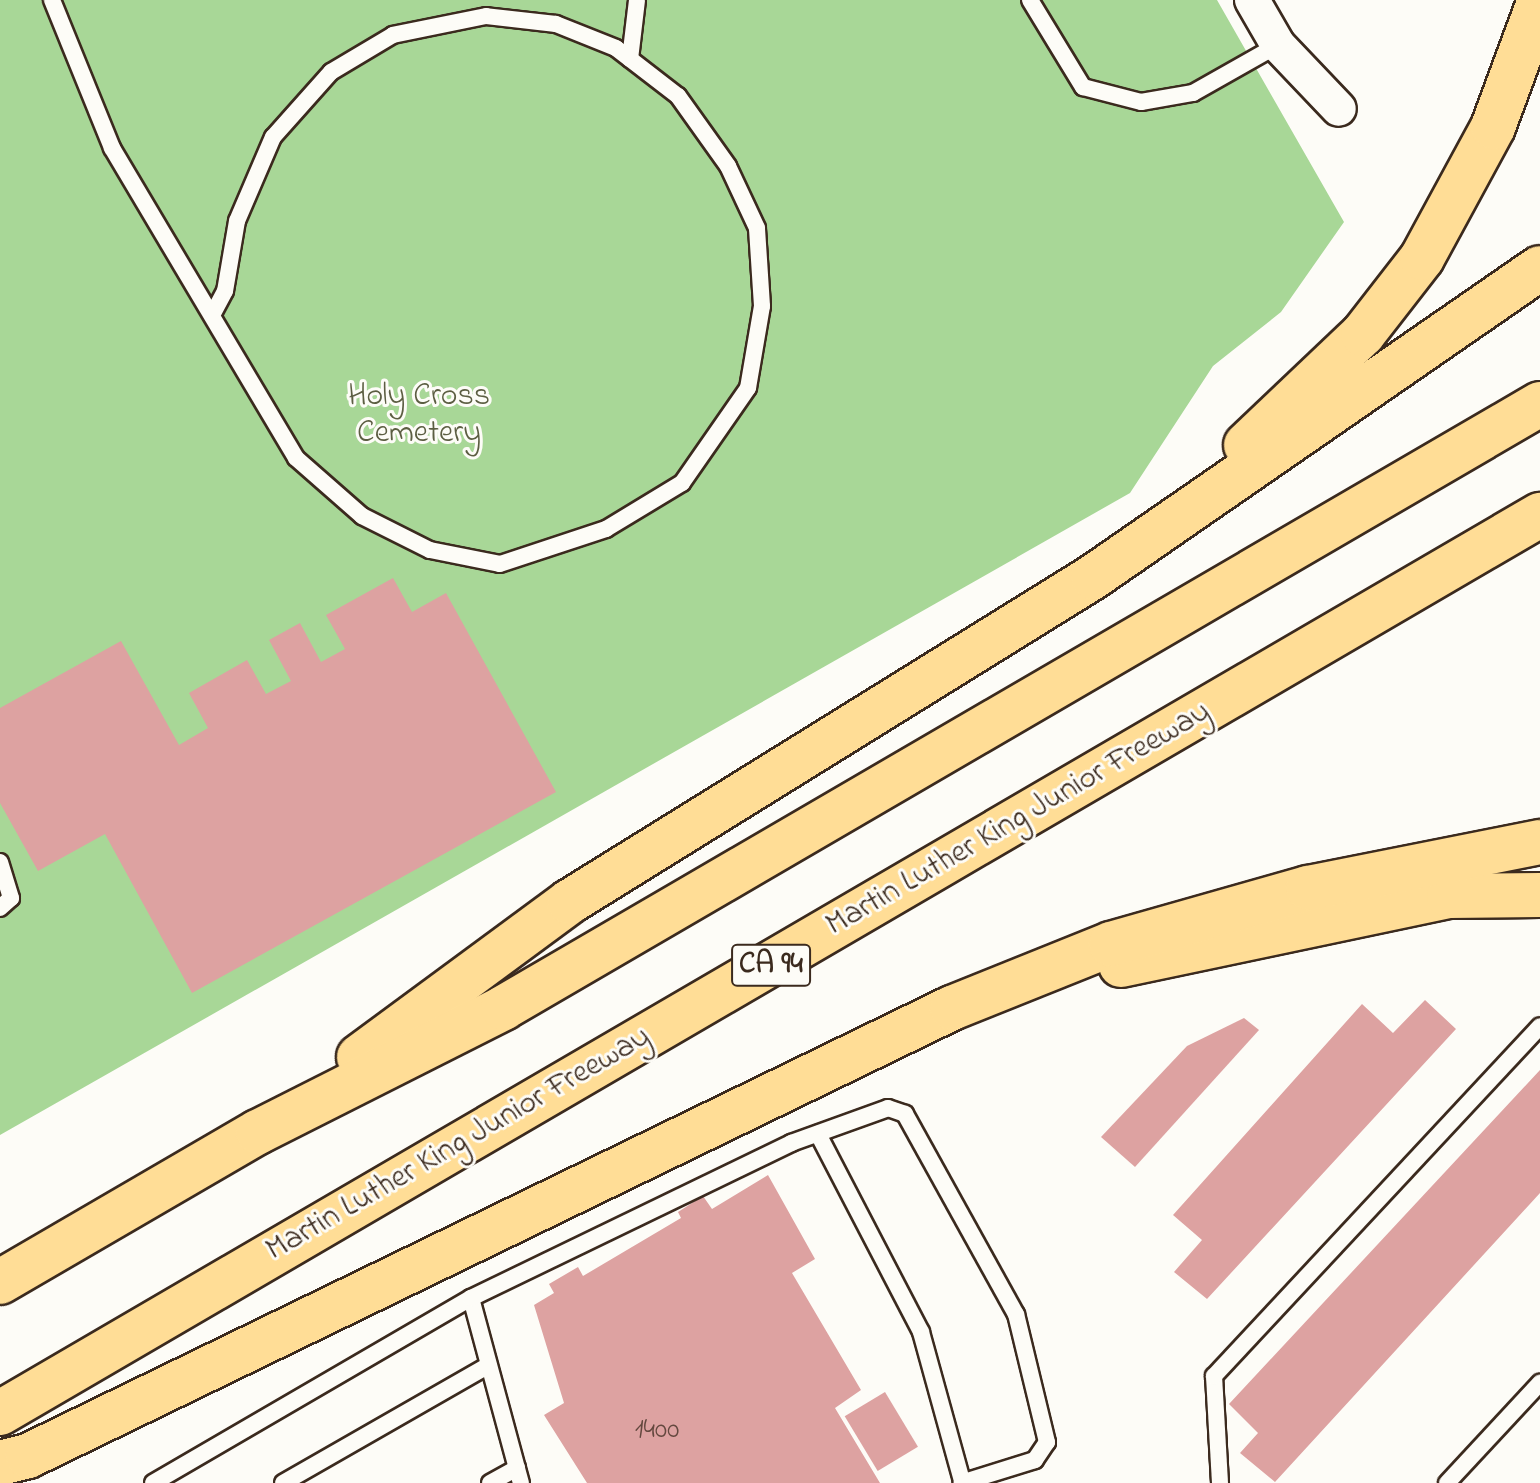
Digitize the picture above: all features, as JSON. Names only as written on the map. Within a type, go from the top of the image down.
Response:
[{"type":"highway","points":[[1005,634],[1277,420],[1363,334],[1460,194],[1540,0]]},
{"type":"highway","points":[[258,1132],[569,902],[1005,634],[1540,268]]},
{"type":"highway","points":[[0,1282],[258,1132],[503,1008],[1540,404]]},
{"type":"highway","name":"Martin Luther King Junior Freeway","points":[[0,1413],[1540,515]]},
{"type":"highway","points":[[0,1463],[28,1456],[952,1008],[1166,925],[1540,842]]},
{"type":"highway","points":[[952,1008],[1449,896],[1540,895]]},
{"type":"street","points":[[1252,0],[1278,45],[1339,109]]},
{"type":"lane","points":[[52,0],[112,148],[296,458],[362,516],[430,550],[500,564],[619,522],[682,483],[748,388],[762,306],[757,228],[728,166],[678,96],[630,59],[556,24],[486,16],[393,35],[331,72],[273,137],[237,221],[225,291],[212,315]]},
{"type":"lane","points":[[630,59],[637,0]]},
{"type":"lane","points":[[1030,0],[1083,87],[1141,102],[1193,93],[1278,45]]},
{"type":"lane","points":[[0,862],[11,898],[0,908]]},
{"type":"lane","points":[[1220,1483],[1214,1376],[1540,1026]]},
{"type":"lane","points":[[153,1483],[471,1298],[818,1134],[888,1108],[905,1114],[1016,1314],[1047,1442],[1035,1460],[962,1482],[921,1332],[818,1134]]},
{"type":"lane","points":[[471,1298],[519,1476],[490,1483]]},
{"type":"lane","points":[[283,1483],[489,1365]]},
{"type":"lane","points":[[1447,1483],[1540,1383]]},
{"type":"green space","name":"Holy Cross Cemetery","points":[[0,0],[1217,0],[1344,222],[1281,312],[1213,366],[1130,493],[0,1135]]},
{"type":"building","points":[[393,578],[412,612],[446,593],[556,792],[192,993],[105,834],[38,871],[0,803],[0,708],[121,641],[179,745],[208,728],[189,693],[247,660],[266,694],[291,681],[269,640],[300,623],[321,662],[345,649],[326,615]]},
{"type":"building","points":[[1425,1000],[1456,1029],[1207,1299],[1174,1272],[1202,1240],[1173,1215],[1362,1004],[1393,1033]]},
{"type":"building","points":[[1244,1018],[1259,1030],[1135,1167],[1101,1137],[1187,1046]]},
{"type":"building","points":[[1540,1070],[1540,1193],[1275,1482],[1240,1453],[1258,1433],[1229,1404]]},
{"type":"building","points":[[768,1175],[815,1259],[792,1273],[861,1390],[835,1408],[880,1483],[587,1483],[544,1415],[564,1403],[534,1305],[554,1293],[549,1284],[578,1267],[583,1276],[681,1218],[678,1212],[703,1196],[712,1209]]},
{"type":"building","points":[[885,1392],[918,1447],[878,1471],[845,1416]]}]
